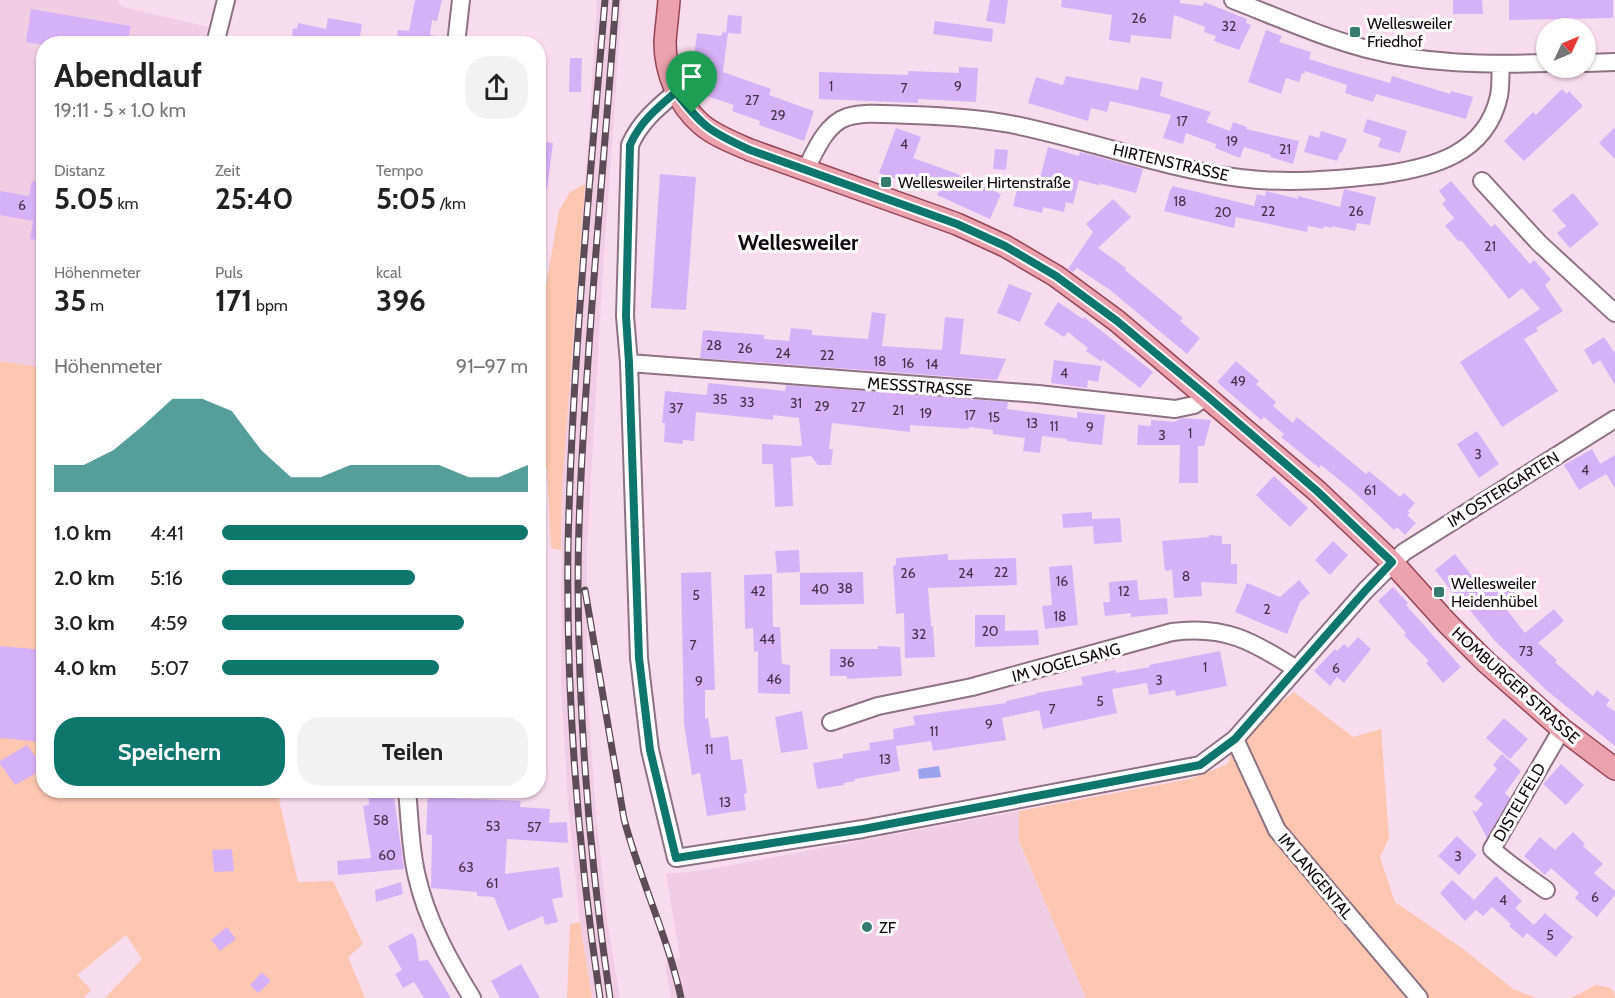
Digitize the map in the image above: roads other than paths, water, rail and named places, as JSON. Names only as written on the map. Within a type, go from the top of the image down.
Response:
[{"type":"main road","name":"HOMBURGER STRASSE","points":[[669,0],[665,43],[668,72],[676,92],[701,124],[719,136],[750,150],[957,224],[1005,246],[1056,276],[1117,321],[1317,491],[1392,562],[1486,662],[1562,729],[1615,770]]},
{"type":"street","points":[[217,36],[226,0]]},
{"type":"street","points":[[457,36],[461,0]]},
{"type":"street","points":[[1233,0],[1306,30],[1369,50],[1428,60],[1501,64],[1536,63]]},
{"type":"street","points":[[1596,63],[1615,62]]},
{"type":"street","name":"HIRTENSTRASSE","points":[[806,169],[819,143],[832,127],[845,118],[862,114],[955,117],[1009,124],[1184,168],[1239,178],[1286,181],[1344,179],[1393,173],[1426,167],[1446,160],[1461,153],[1477,139],[1492,116],[1499,96],[1501,64]]},
{"type":"street","points":[[629,363],[626,316],[630,145],[636,130],[647,117],[676,92]]},
{"type":"street","points":[[1482,181],[1539,243],[1615,313]]},
{"type":"street","name":"MESSSTRASSE","points":[[629,363],[1038,394],[1175,409],[1194,405],[1207,396]]},
{"type":"street","name":"IM OSTERGARTEN","points":[[629,363],[639,658],[650,750],[676,858],[863,829],[1200,765],[1235,739],[1392,562],[1404,552],[1615,418]]},
{"type":"street","name":"IM VOGELSANG","points":[[831,722],[878,706],[972,687],[1172,632],[1192,629],[1213,630],[1246,640],[1296,669]]},
{"type":"street","name":"DISTELFELD","points":[[1546,890],[1513,864],[1503,860],[1492,849],[1562,729]]},
{"type":"street","name":"IM LANGENTAL","points":[[1235,739],[1276,830],[1419,998]]},
{"type":"street","points":[[408,798],[417,877],[429,916],[452,964],[472,998]]},
{"type":"water","points":[[939,766],[941,777],[919,779],[918,769]]},
{"type":"railway","points":[[600,998],[585,886],[571,717],[568,547],[573,410],[605,0]]},
{"type":"railway","points":[[610,998],[597,896],[583,742],[578,587],[586,389],[616,0]]},
{"type":"railway","points":[[585,590],[624,819],[669,953],[681,998]]},
{"type":"place","name":"Wellesweiler Friedhof","points":[[1355,32]]},
{"type":"place","name":"Wellesweiler Hirtenstraße","points":[[886,182]]},
{"type":"place","name":"Wellesweiler Heidenhübel","points":[[1439,592]]},
{"type":"place","name":"ZF","points":[[867,927]]},
{"type":"district","name":"Wellesweiler","points":[[798,242]]}]
